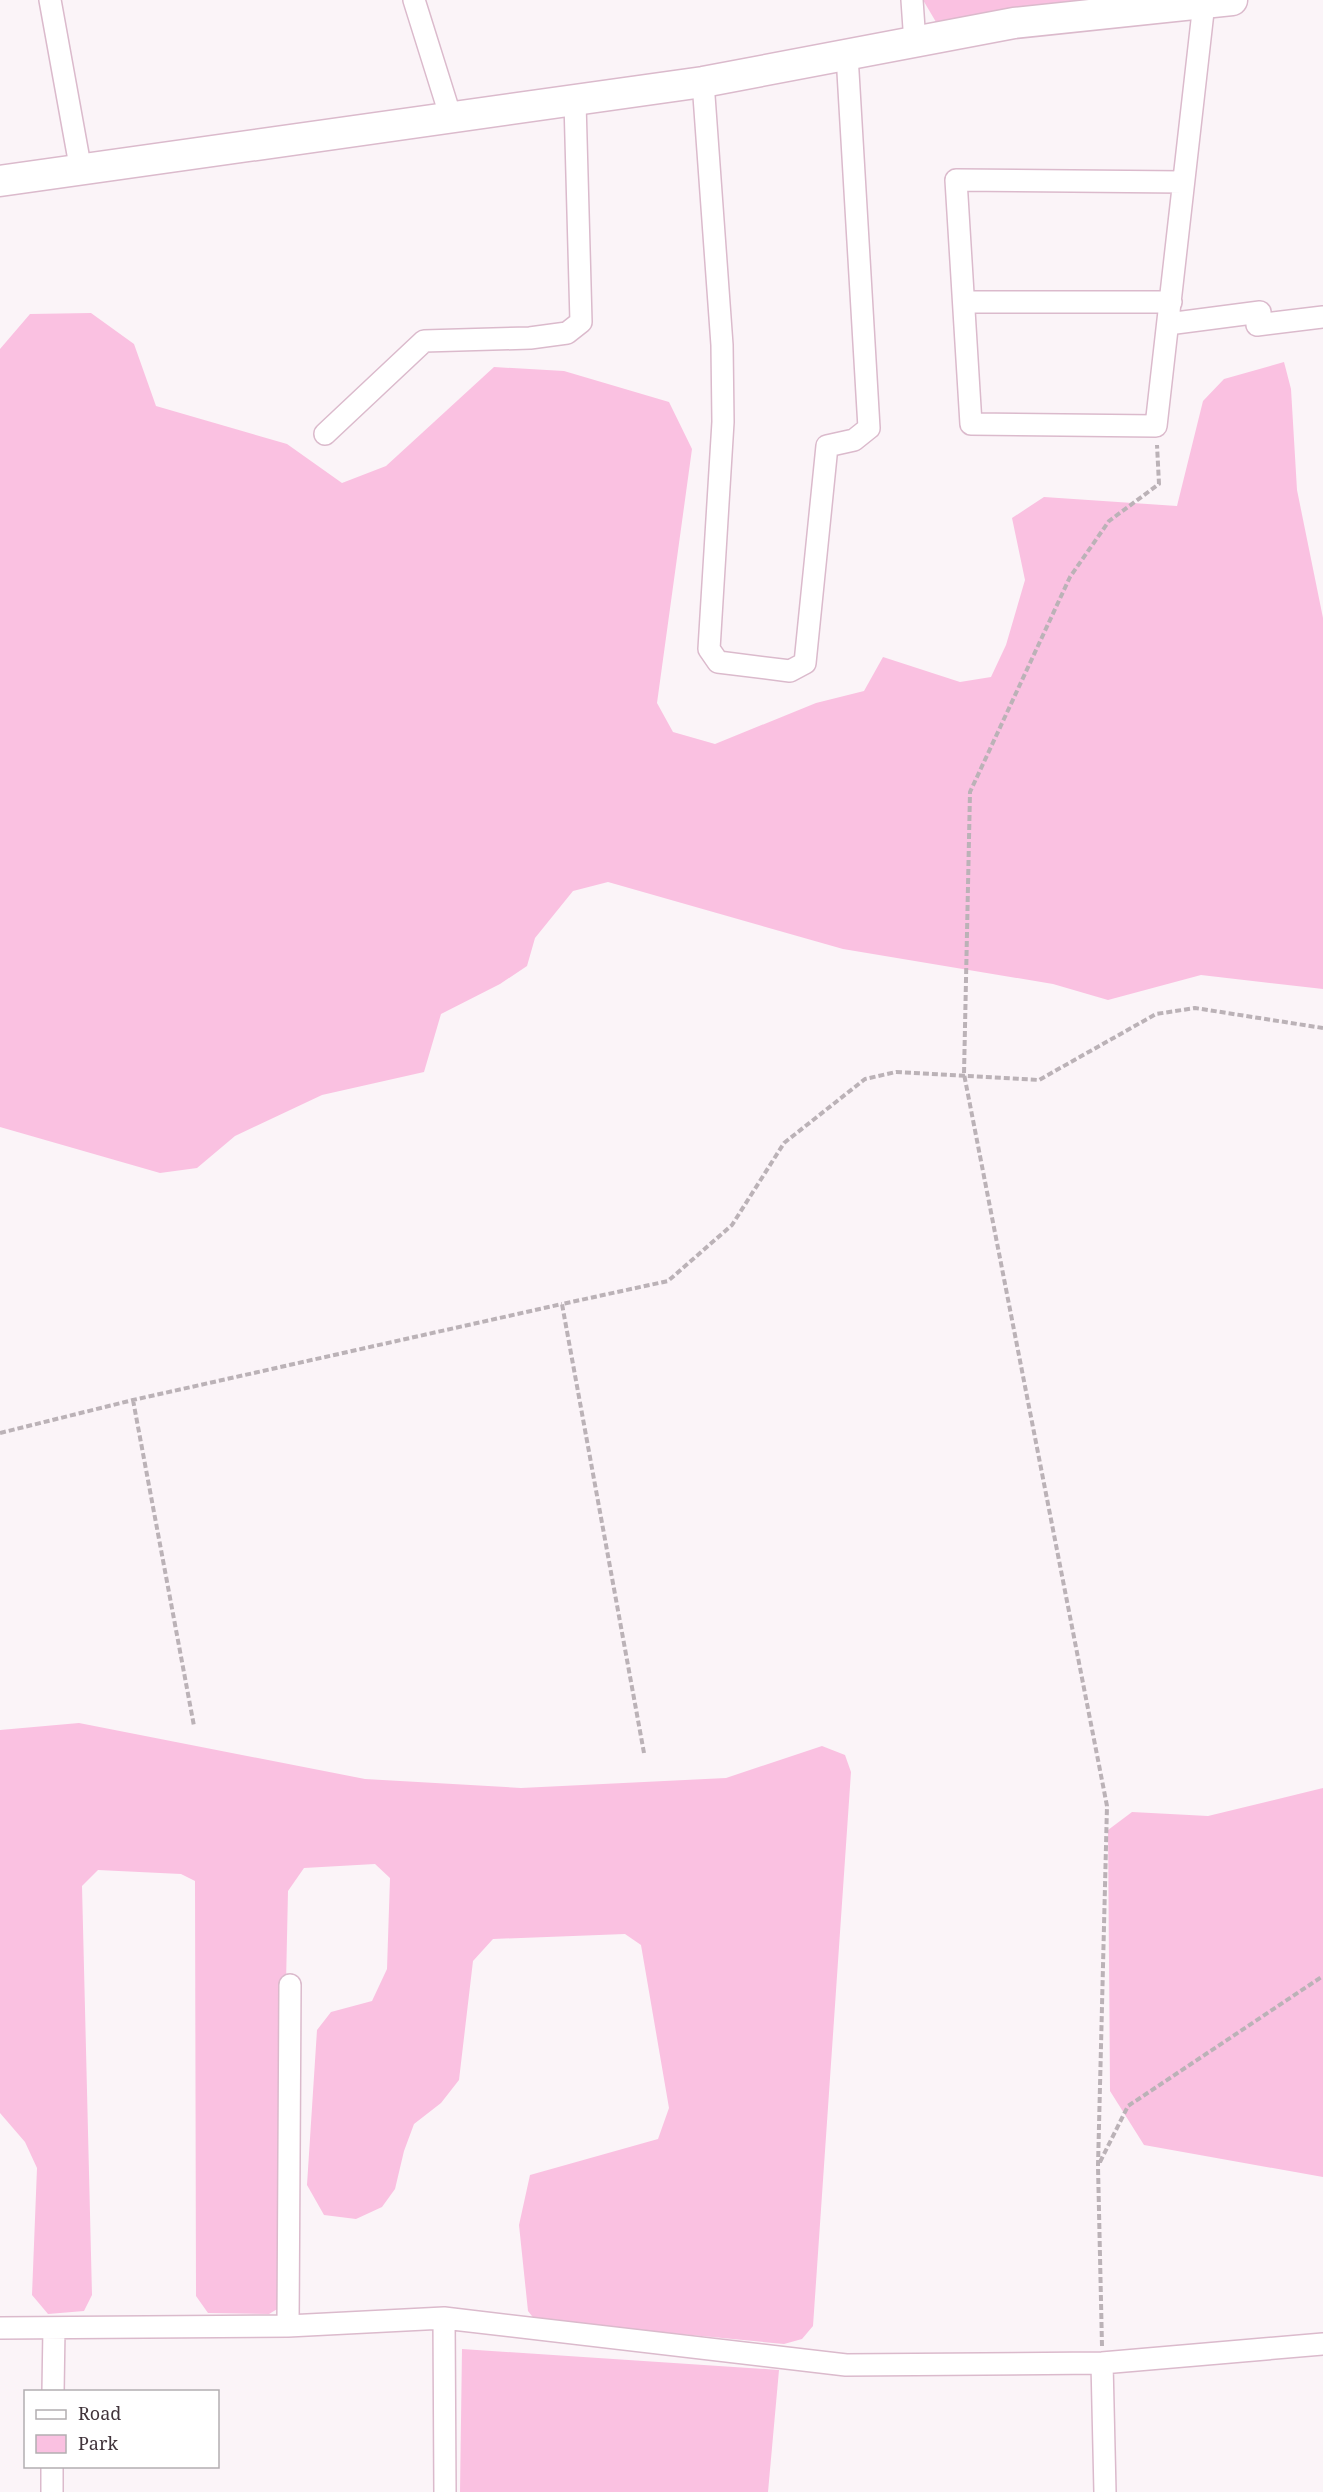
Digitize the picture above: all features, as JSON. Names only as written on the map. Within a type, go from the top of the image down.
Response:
[{"type":"street","points":[[414,0],[451,118]]},
{"type":"street","points":[[912,0],[915,43]]},
{"type":"street","points":[[0,181],[574,102],[703,82],[1014,23],[1218,2],[1183,182],[1156,426],[971,424],[956,180],[1183,182]]},
{"type":"street","points":[[55,3],[81,171]]},
{"type":"street","points":[[703,82],[722,345],[723,422],[709,649],[718,662],[790,671],[805,663],[827,446],[854,440],[869,428],[847,55]]},
{"type":"street","points":[[325,434],[424,341],[530,338],[567,333],[581,322],[574,102]]},
{"type":"street","points":[[964,302],[1171,302]]},
{"type":"street","points":[[1168,324],[1260,312],[1257,325],[1323,316]]},
{"type":"street","points":[[288,2326],[290,1985]]},
{"type":"street","points":[[444,2318],[445,2492]]},
{"type":"street","points":[[0,2328],[288,2326],[444,2318],[846,2364],[1102,2363],[1323,2344]]},
{"type":"street","points":[[53,2390],[54,2328]]},
{"type":"street","points":[[1102,2363],[1105,2492]]},
{"type":"street","points":[[52,2468],[52,2492]]},
{"type":"path","points":[[1102,2363],[1098,2166],[1107,1806],[964,1074],[970,792],[1070,577],[1109,521],[1160,484],[1156,426]]},
{"type":"path","points":[[0,1433],[132,1400],[668,1281],[732,1225],[784,1143],[865,1079],[896,1071],[1039,1080],[1156,1014],[1196,1008],[1323,1028]]},
{"type":"path","points":[[562,1304],[644,1753]]},
{"type":"path","points":[[132,1400],[194,1726]]},
{"type":"path","points":[[1098,2166],[1128,2106],[1323,1976]]},
{"type":"green space","points":[[923,0],[1085,0],[936,22]]},
{"type":"green space","points":[[91,313],[134,344],[156,406],[287,444],[342,483],[386,466],[494,367],[564,371],[669,402],[692,449],[657,703],[673,732],[715,744],[816,703],[864,691],[883,657],[960,682],[991,677],[1006,645],[1025,580],[1012,518],[1044,497],[1177,506],[1203,401],[1224,379],[1284,362],[1291,389],[1297,490],[1323,618],[1323,989],[1201,975],[1108,1000],[1053,984],[843,949],[608,882],[573,891],[535,938],[527,966],[500,984],[441,1014],[424,1072],[322,1095],[235,1136],[197,1168],[160,1173],[0,1127],[0,349],[30,314]]},
{"type":"green space","points":[[79,1723],[365,1779],[521,1788],[726,1778],[822,1746],[845,1755],[851,1772],[813,2326],[802,2339],[784,2344],[535,2320],[528,2311],[519,2225],[530,2175],[658,2139],[669,2108],[641,1945],[625,1934],[493,1939],[473,1961],[459,2080],[441,2103],[414,2124],[404,2151],[395,2189],[382,2207],[356,2219],[324,2215],[307,2185],[317,2030],[331,2012],[372,2001],[387,1969],[390,1878],[375,1864],[304,1868],[288,1891],[279,2308],[269,2314],[208,2313],[196,2296],[195,1881],[181,1874],[98,1870],[82,1886],[92,2295],[84,2311],[48,2314],[32,2295],[37,2168],[25,2142],[0,2113],[0,1730]]},
{"type":"green space","points":[[1323,1788],[1323,2177],[1144,2145],[1110,2091],[1108,1830],[1132,1812],[1208,1816]]},
{"type":"green space","points":[[462,2349],[779,2370],[768,2492],[460,2492]]}]
